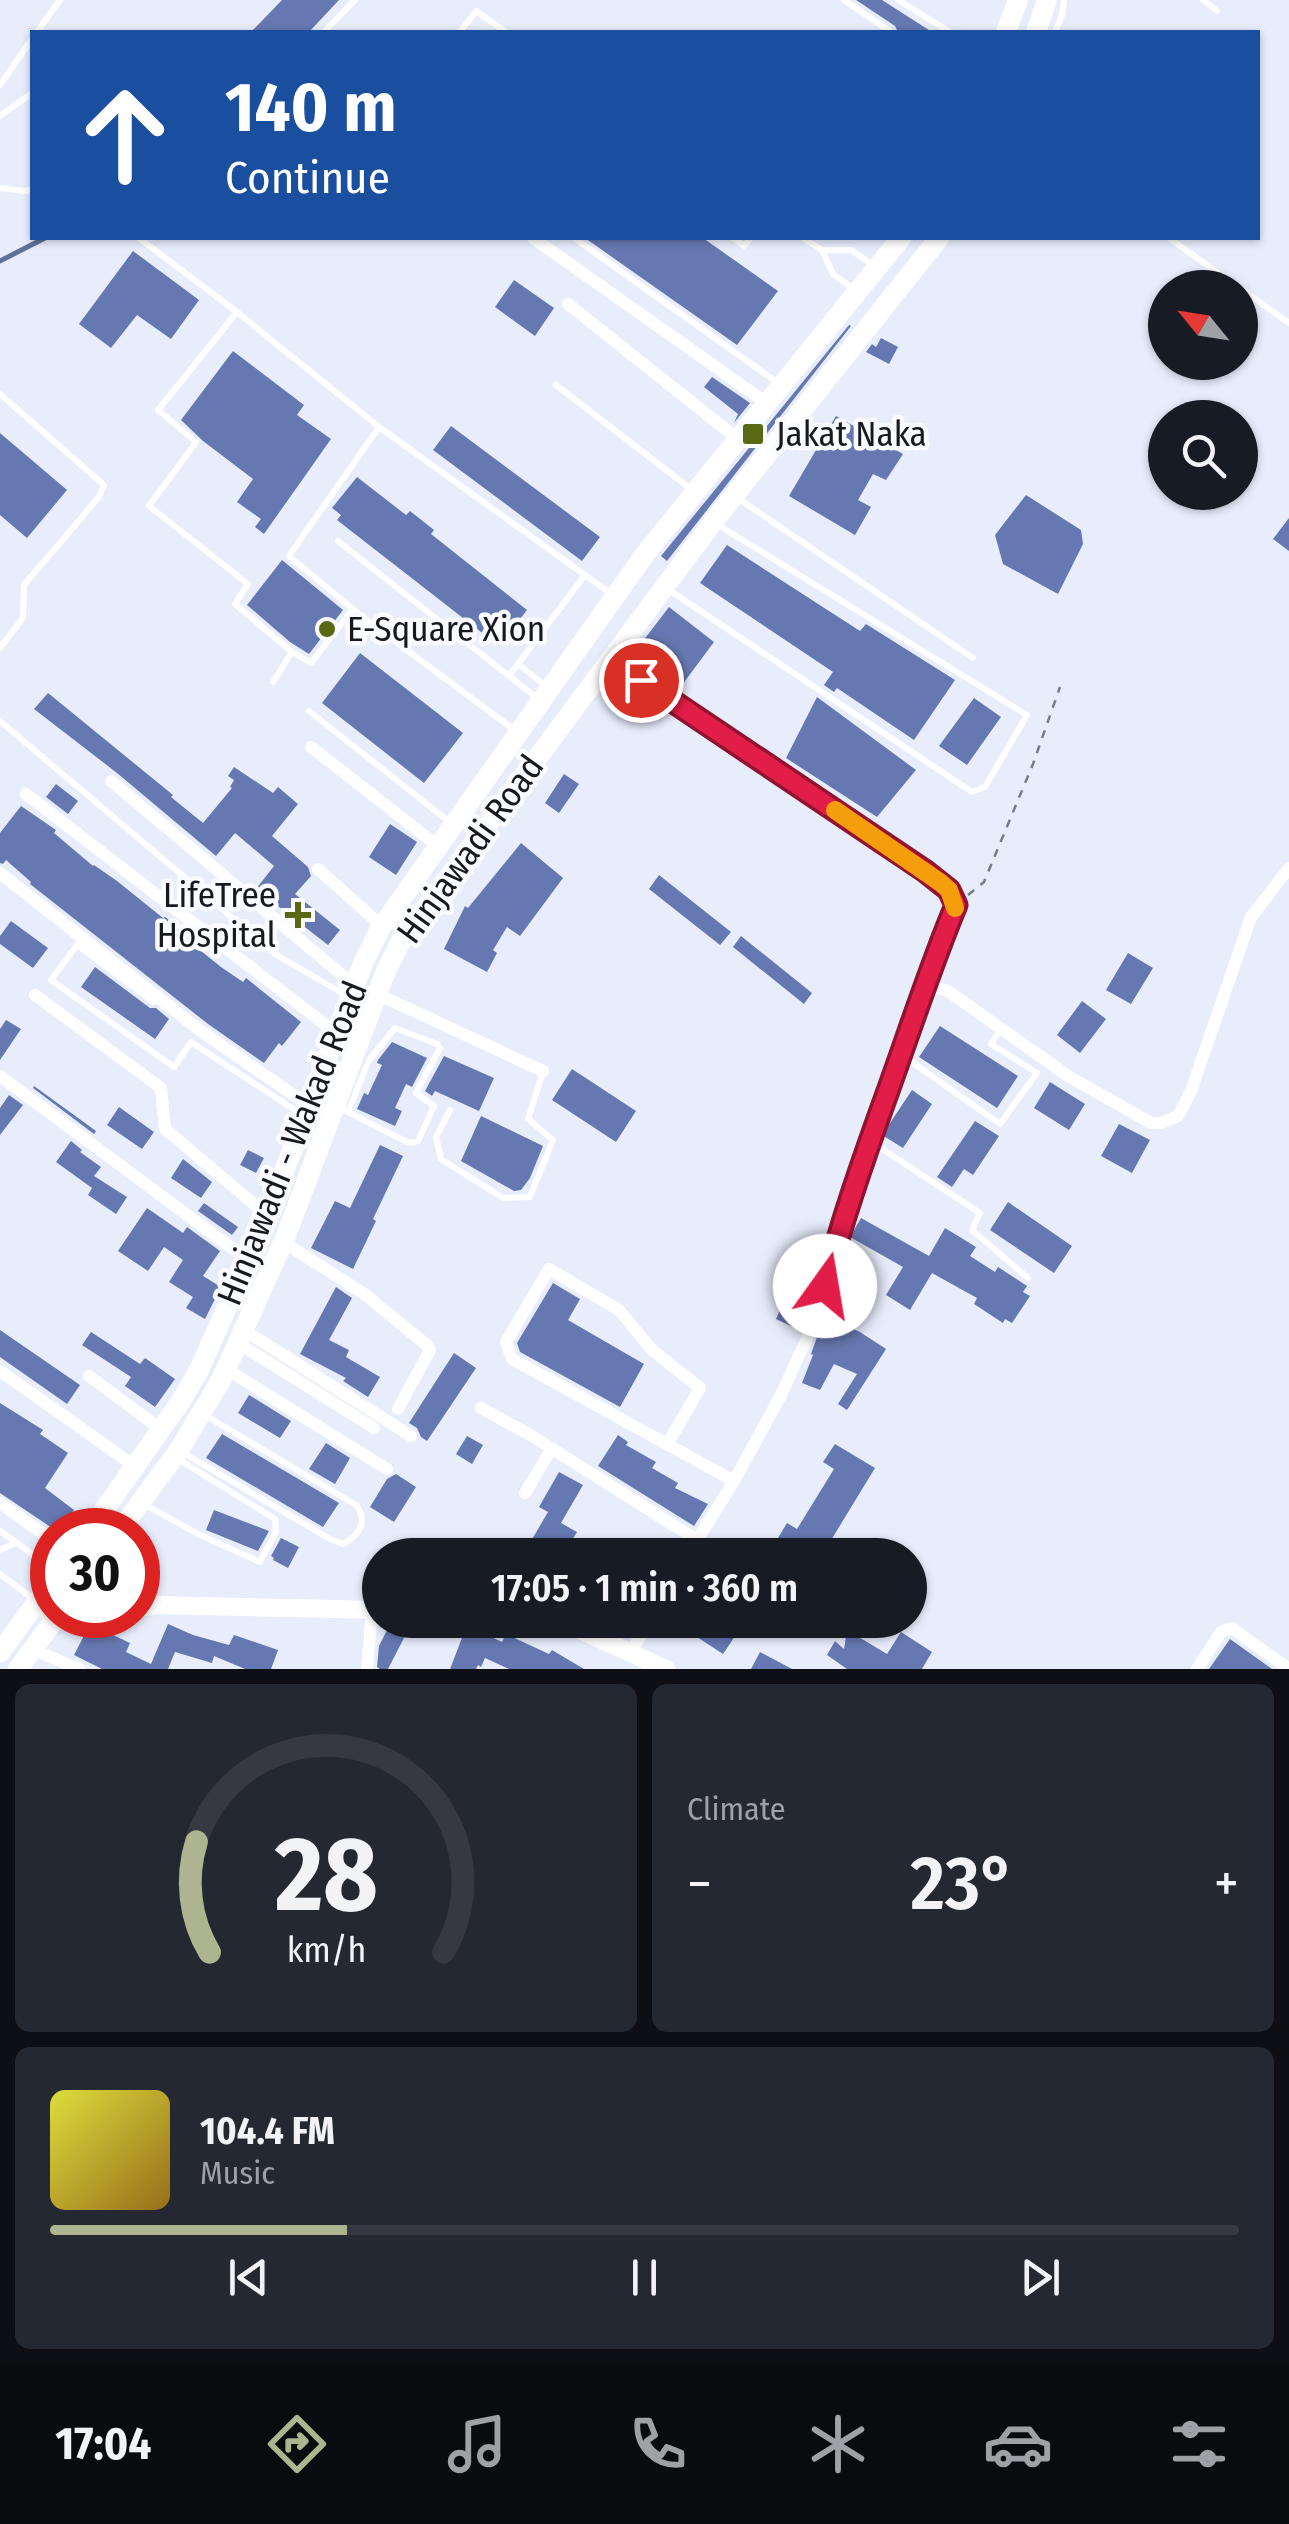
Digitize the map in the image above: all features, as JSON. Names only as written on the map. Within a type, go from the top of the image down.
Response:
[{"type":"main road","points":[[1037,30],[1047,0]]},
{"type":"main road","points":[[1007,30],[1015,1]]},
{"type":"main road","name":"Hinjawadi - Wakad Road","points":[[106,1508],[199,1370],[267,1215],[352,991],[382,926],[646,554],[897,240]]},
{"type":"main road","name":"Hinjawadi Road","points":[[136,1508],[202,1414],[226,1369],[337,1114],[386,971],[410,927],[713,522],[937,240]]},
{"type":"main road","points":[[2,1648],[30,1611]]},
{"type":"main road","points":[[18,1669],[41,1638]]},
{"type":"street","points":[[537,240],[768,404]]},
{"type":"street","points":[[568,304],[740,440]]},
{"type":"street","points":[[610,658],[925,871],[949,890],[956,905],[869,1141],[807,1338],[734,1481],[698,1538]]},
{"type":"street","points":[[311,747],[438,846]]},
{"type":"street","points":[[111,781],[352,991]]},
{"type":"street","points":[[26,794],[336,1032]]},
{"type":"street","points":[[923,987],[948,992],[1068,1076],[1152,1123],[1160,1123],[1178,1116],[1191,1090],[1251,917],[1289,868]]},
{"type":"street","points":[[318,869],[382,926]]},
{"type":"street","points":[[0,873],[306,1111]]},
{"type":"street","points":[[378,994],[543,1071]]},
{"type":"street","points":[[35,995],[162,1088],[164,1129],[267,1215]]},
{"type":"street","points":[[0,1076],[248,1260]]},
{"type":"street","points":[[283,1242],[363,1293],[428,1346],[430,1350],[398,1409]]},
{"type":"street","points":[[668,1443],[700,1388],[652,1350],[620,1310],[549,1269],[506,1342],[512,1359],[734,1481]]},
{"type":"street","points":[[241,1336],[374,1428]]},
{"type":"street","points":[[241,1336],[411,1436]]},
{"type":"street","points":[[226,1369],[388,1469]]},
{"type":"street","points":[[0,1371],[136,1467]]},
{"type":"street","points":[[89,1376],[162,1430]]},
{"type":"street","points":[[481,1408],[694,1538]]},
{"type":"street","points":[[525,1492],[552,1448]]},
{"type":"street","points":[[0,1503],[30,1524]]},
{"type":"street","points":[[160,1605],[362,1610]]},
{"type":"street","points":[[1197,1669],[1221,1632],[1232,1628],[1289,1669]]},
{"type":"street","points":[[367,1669],[372,1638]]},
{"type":"street","points":[[598,1638],[654,1666]]},
{"type":"street","points":[[630,1652],[639,1638]]},
{"type":"street","points":[[32,1650],[79,1669]]},
{"type":"lane","points":[[38,30],[60,0]]},
{"type":"lane","points":[[326,30],[355,0]]},
{"type":"lane","points":[[844,0],[889,30]]},
{"type":"lane","points":[[898,0],[947,30]]},
{"type":"lane","points":[[1056,30],[1064,0]]},
{"type":"lane","points":[[1203,0],[1217,11]]},
{"type":"lane","points":[[462,30],[476,11],[503,30]]},
{"type":"lane","points":[[0,84],[30,42]]},
{"type":"lane","points":[[0,116],[30,94]]},
{"type":"lane","points":[[0,188],[30,190]]},
{"type":"lane","points":[[143,240],[380,427],[615,597]]},
{"type":"lane","points":[[577,240],[783,386]]},
{"type":"lane","points":[[806,240],[822,250],[851,250],[877,268]]},
{"type":"lane","points":[[1173,240],[1215,270]]},
{"type":"lane","points":[[822,250],[833,274],[858,292]]},
{"type":"lane","points":[[1258,301],[1289,323]]},
{"type":"lane","points":[[237,312],[158,410],[196,442],[149,506],[248,584],[235,604],[311,663],[353,610]]},
{"type":"lane","points":[[556,384],[696,492]]},
{"type":"lane","points":[[0,394],[104,485],[99,497],[24,585],[23,618],[0,648]]},
{"type":"lane","points":[[380,427],[288,556],[353,610],[518,732]]},
{"type":"lane","points":[[734,496],[973,658]]},
{"type":"lane","points":[[664,587],[972,792],[985,786],[1028,715],[713,522]]},
{"type":"lane","points":[[338,541],[509,676],[545,694]]},
{"type":"lane","points":[[509,676],[585,575]]},
{"type":"lane","points":[[273,682],[292,652]]},
{"type":"lane","points":[[518,664],[545,694]]},
{"type":"lane","points":[[308,711],[452,824]]},
{"type":"lane","points":[[0,721],[275,954],[352,991]]},
{"type":"lane","points":[[77,946],[196,1032],[191,1042],[174,1067],[51,980],[77,946]]},
{"type":"lane","points":[[191,1042],[306,1111],[337,1114],[412,1143],[418,1141],[434,1106],[416,1093],[440,1048],[395,1028],[369,1060],[337,1114]]},
{"type":"lane","points":[[901,1054],[1000,1124],[1037,1073],[990,1044],[1000,1030]]},
{"type":"lane","points":[[450,1110],[436,1137],[442,1159],[504,1198],[530,1197],[553,1140],[528,1119],[543,1071]]},
{"type":"lane","points":[[869,1141],[980,1213],[972,1230],[1028,1278]]},
{"type":"lane","points":[[176,1452],[330,1539],[343,1544],[355,1537],[362,1524],[362,1513],[356,1505],[202,1414]]},
{"type":"lane","points":[[141,1502],[260,1562],[276,1532],[275,1519],[176,1452]]},
{"type":"lane","points":[[0,1531],[30,1552]]},
{"type":"lane","points":[[0,1550],[18,1543]]},
{"type":"lane","points":[[0,1574],[30,1597]]},
{"type":"path","points":[[956,905],[984,882],[1060,687]]},
{"type":"building","points":[[282,0],[339,0],[311,30],[253,30]]},
{"type":"building","points":[[856,0],[882,0],[929,30],[897,30]]},
{"type":"building","points":[[588,240],[706,240],[778,291],[737,345]]},
{"type":"building","points":[[133,251],[199,300],[171,339],[137,315],[111,348],[79,324]]},
{"type":"building","points":[[514,280],[554,308],[535,336],[495,307]]},
{"type":"building","points":[[851,326],[667,561],[661,556]]},
{"type":"building","points":[[881,338],[898,347],[889,364],[866,352],[872,344],[876,347]]},
{"type":"building","points":[[233,351],[304,405],[297,415],[331,439],[264,534],[255,527],[261,519],[237,502],[253,479],[181,420]]},
{"type":"building","points":[[712,377],[750,403],[734,423],[738,414],[704,387]]},
{"type":"building","points":[[836,416],[903,454],[886,480],[873,474],[858,500],[871,507],[855,535],[789,496]]},
{"type":"building","points":[[451,426],[600,537],[582,561],[433,450]]},
{"type":"building","points":[[0,433],[67,490],[27,538],[0,515]]},
{"type":"building","points":[[357,477],[406,515],[410,511],[434,530],[431,534],[527,610],[499,646],[337,520],[341,515],[332,508]]},
{"type":"building","points":[[1026,495],[1081,530],[1083,544],[1058,594],[1003,564],[995,535]]},
{"type":"building","points":[[1289,518],[1289,551],[1273,539]]},
{"type":"building","points":[[727,545],[860,631],[866,624],[955,680],[914,740],[837,688],[834,692],[824,685],[833,672],[700,583]]},
{"type":"building","points":[[282,560],[343,610],[309,654],[247,605]]},
{"type":"building","points":[[669,607],[714,642],[682,685],[636,650]]},
{"type":"building","points":[[360,653],[463,733],[424,783],[322,703]]},
{"type":"building","points":[[48,693],[203,823],[232,788],[234,780],[228,776],[234,767],[273,793],[278,787],[298,804],[272,836],[308,867],[311,876],[295,894],[340,930],[328,945],[256,889],[274,866],[235,833],[216,856],[34,709]]},
{"type":"building","points":[[817,697],[916,770],[877,817],[786,758]]},
{"type":"building","points":[[974,698],[1001,717],[967,765],[939,746]]},
{"type":"building","points":[[564,774],[579,784],[559,813],[545,803]]},
{"type":"building","points":[[56,784],[78,801],[68,814],[46,797]]},
{"type":"building","points":[[21,806],[56,830],[54,833],[93,866],[189,935],[186,939],[221,967],[243,982],[246,978],[301,1022],[282,1046],[279,1043],[264,1063],[208,1024],[30,884],[6,860],[0,863],[0,833]]},
{"type":"building","points":[[390,824],[417,842],[396,875],[369,857]]},
{"type":"building","points":[[521,843],[563,878],[520,936],[507,927],[493,950],[497,953],[487,972],[444,949],[465,906],[468,908]]},
{"type":"building","points":[[659,875],[731,932],[720,945],[649,889]]},
{"type":"building","points":[[11,921],[48,948],[33,968],[0,944],[0,936]]},
{"type":"building","points":[[741,936],[812,993],[804,1004],[733,947]]},
{"type":"building","points":[[1128,953],[1153,968],[1131,1004],[1106,990]]},
{"type":"building","points":[[95,967],[169,1019],[155,1039],[81,987]]},
{"type":"building","points":[[1082,1001],[1106,1019],[1080,1053],[1057,1035]]},
{"type":"building","points":[[6,1020],[21,1029],[0,1060],[0,1029]]},
{"type":"building","points":[[940,1026],[1018,1076],[997,1108],[919,1057]]},
{"type":"building","points":[[392,1042],[427,1058],[412,1087],[406,1084],[395,1108],[402,1111],[395,1126],[357,1109],[382,1065],[378,1060]]},
{"type":"building","points":[[444,1056],[494,1078],[479,1111],[435,1091],[432,1096],[425,1091]]},
{"type":"building","points":[[572,1069],[636,1111],[616,1142],[552,1100]]},
{"type":"building","points":[[1050,1082],[1085,1104],[1069,1130],[1034,1108]]},
{"type":"building","points":[[33,1088],[96,1131],[94,1134]]},
{"type":"building","points":[[912,1090],[932,1104],[903,1148],[882,1135]]},
{"type":"building","points":[[9,1095],[23,1105],[0,1135],[0,1108]]},
{"type":"building","points":[[119,1107],[154,1132],[142,1149],[107,1125]]},
{"type":"building","points":[[481,1116],[543,1146],[521,1190],[514,1191],[461,1161]]},
{"type":"building","points":[[975,1121],[999,1136],[973,1175],[964,1169],[952,1187],[937,1177]]},
{"type":"building","points":[[1119,1124],[1150,1140],[1132,1173],[1101,1156]]},
{"type":"building","points":[[71,1141],[101,1167],[94,1176],[127,1197],[116,1214],[88,1195],[92,1188],[56,1162]]},
{"type":"building","points":[[380,1145],[403,1156],[353,1269],[311,1248],[335,1201],[350,1208]]},
{"type":"building","points":[[248,1150],[264,1158],[256,1173],[240,1165]]},
{"type":"building","points":[[183,1159],[212,1182],[201,1198],[171,1178]]},
{"type":"building","points":[[1008,1202],[1072,1246],[1054,1273],[990,1230]]},
{"type":"building","points":[[204,1203],[238,1227],[232,1235],[198,1211]]},
{"type":"building","points":[[147,1208],[183,1233],[187,1227],[220,1251],[203,1276],[221,1287],[205,1319],[186,1308],[193,1297],[169,1282],[183,1260],[164,1247],[148,1271],[118,1251]]},
{"type":"building","points":[[861,1218],[929,1256],[945,1228],[976,1247],[970,1256],[995,1272],[998,1267],[1027,1286],[1023,1292],[1030,1296],[1012,1323],[1005,1319],[1003,1323],[974,1304],[977,1298],[932,1273],[910,1310],[886,1295],[903,1267],[850,1237]]},
{"type":"building","points":[[553,1283],[580,1299],[568,1320],[644,1364],[620,1407],[520,1352],[517,1343]]},
{"type":"building","points":[[336,1287],[352,1298],[329,1340],[349,1350],[346,1357],[380,1377],[368,1397],[343,1381],[346,1378],[300,1354]]},
{"type":"building","points":[[834,1289],[856,1298],[844,1325],[886,1349],[847,1410],[838,1404],[857,1374],[834,1364],[820,1390],[802,1383]]},
{"type":"building","points":[[787,1294],[808,1304],[799,1330],[776,1319]]},
{"type":"building","points":[[0,1330],[80,1385],[67,1404],[0,1357]]},
{"type":"building","points":[[91,1332],[140,1364],[145,1358],[175,1379],[155,1407],[125,1386],[131,1377],[82,1345]]},
{"type":"building","points":[[454,1353],[476,1368],[427,1441],[409,1423]]},
{"type":"building","points":[[249,1395],[291,1421],[280,1438],[238,1413]]},
{"type":"building","points":[[0,1403],[43,1430],[40,1434],[68,1453],[45,1488],[71,1508],[30,1508],[30,1513],[0,1493]]},
{"type":"building","points":[[222,1434],[339,1503],[323,1527],[206,1458]]},
{"type":"building","points":[[618,1435],[628,1442],[626,1445],[656,1462],[652,1468],[678,1483],[675,1488],[708,1504],[694,1526],[598,1466]]},
{"type":"building","points":[[467,1436],[483,1445],[472,1464],[456,1454]]},
{"type":"building","points":[[326,1443],[350,1458],[335,1484],[309,1469]]},
{"type":"building","points":[[835,1444],[875,1468],[832,1538],[778,1538],[787,1523],[797,1529],[834,1469],[823,1462]]},
{"type":"building","points":[[559,1472],[583,1485],[561,1523],[577,1532],[573,1538],[533,1538],[548,1512],[539,1507]]},
{"type":"building","points":[[396,1474],[416,1487],[394,1522],[370,1507],[387,1479]]},
{"type":"building","points":[[214,1510],[269,1531],[258,1551],[206,1530]]},
{"type":"building","points":[[281,1538],[299,1547],[288,1568],[271,1556]]},
{"type":"building","points":[[168,1624],[229,1645],[234,1635],[278,1650],[271,1669],[245,1669],[214,1656],[212,1663],[175,1652],[168,1669],[102,1669],[74,1655],[83,1638],[119,1638],[130,1643],[126,1652],[151,1664]]},
{"type":"building","points":[[383,1638],[404,1638],[388,1669],[377,1667]]},
{"type":"building","points":[[462,1638],[494,1638],[502,1642],[504,1638],[515,1638],[549,1654],[552,1650],[584,1669],[509,1669],[485,1658],[476,1669],[450,1669]]},
{"type":"building","points":[[699,1638],[734,1638],[723,1654]]},
{"type":"building","points":[[846,1638],[860,1638],[887,1654],[897,1638],[910,1638],[932,1652],[922,1669],[847,1669],[827,1655],[835,1641],[844,1649]]},
{"type":"building","points":[[1230,1639],[1272,1669],[1209,1669]]},
{"type":"building","points":[[760,1652],[792,1669],[751,1669]]},
{"type":"waterway","points":[[0,261],[41,240]]},
{"type":"slow traffic","points":[[835,810],[941,883],[949,890],[955,908]]},
{"type":"place","name":"Jakat Naka","points":[[753,434]]},
{"type":"place","name":"E-Square Xion","points":[[327,629]]},
{"type":"place","name":"LifeTree Hospital","points":[[298,915]]},
{"type":"route","points":[[641,680],[925,871],[949,890],[956,905],[852,1190],[825,1286]]}]
